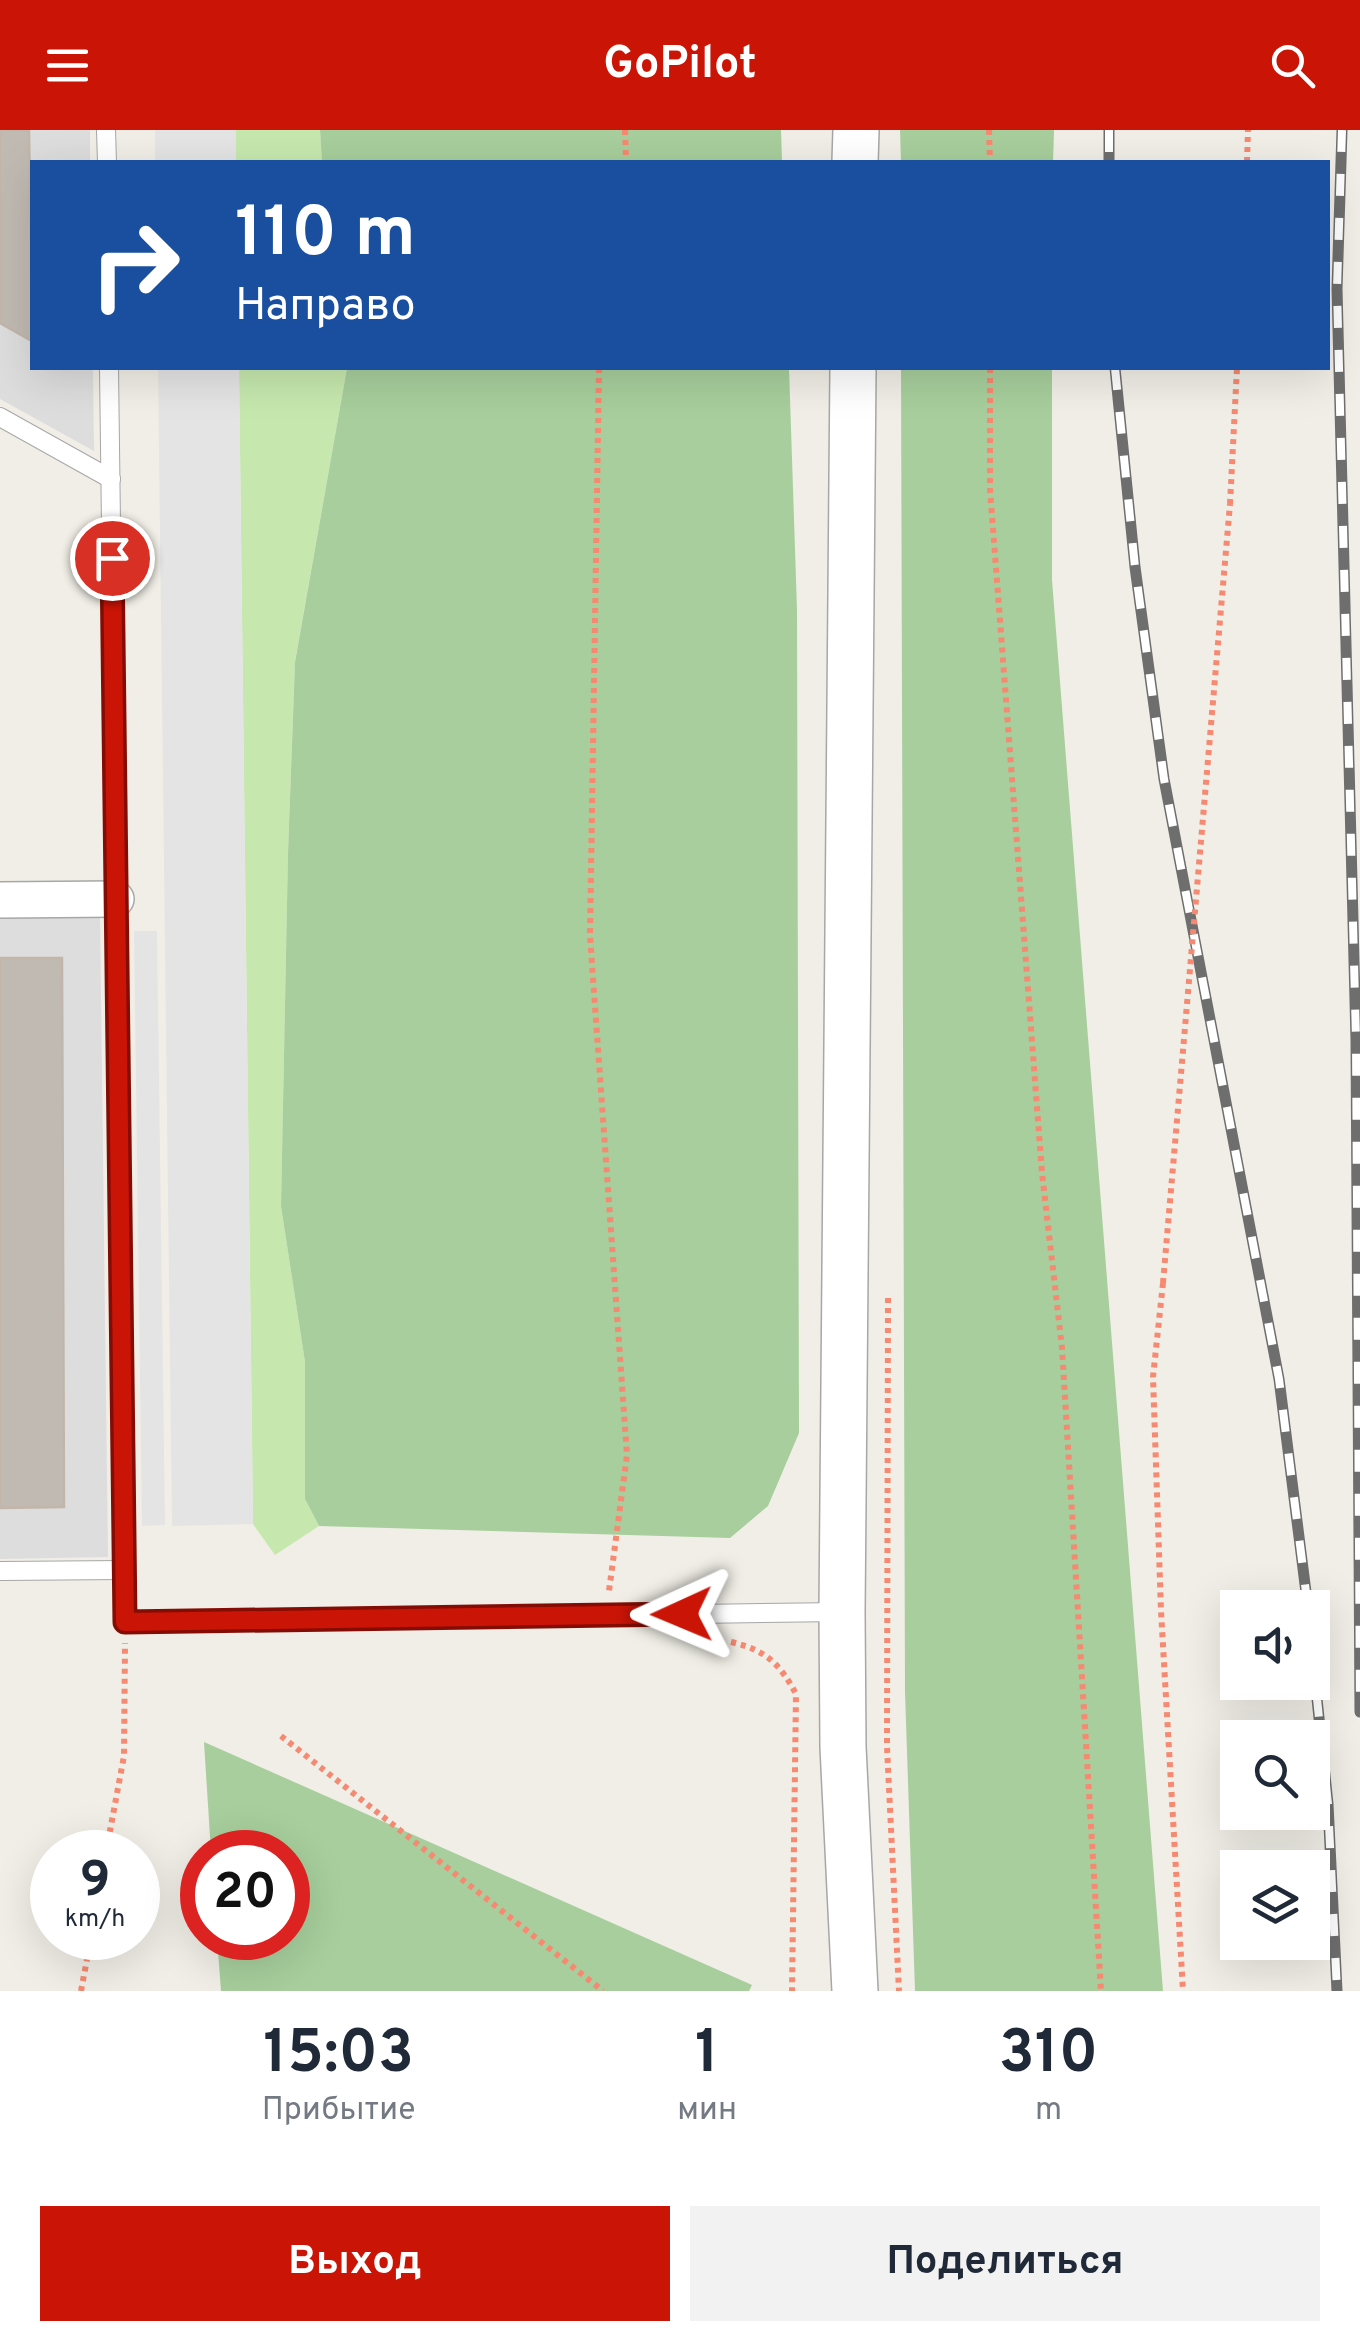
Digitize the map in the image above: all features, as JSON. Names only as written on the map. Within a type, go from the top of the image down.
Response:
[{"type":"street","points":[[855,160],[856,130]]},
{"type":"street","points":[[853,370],[842,1612],[843,1747],[855,1991]]},
{"type":"street","points":[[0,900],[116,898]]},
{"type":"lane","points":[[106,130],[107,160]]},
{"type":"lane","points":[[109,370],[125,1622],[842,1612]]},
{"type":"lane","points":[[0,417],[111,479]]},
{"type":"lane","points":[[0,1571],[124,1570]]},
{"type":"path","points":[[626,130],[626,160]]},
{"type":"path","points":[[990,130],[990,160]]},
{"type":"path","points":[[1247,160],[1248,130]]},
{"type":"path","points":[[599,370],[590,936],[626,1455],[608,1602]]},
{"type":"path","points":[[990,370],[990,490],[1042,1173],[1062,1348],[1101,1991]]},
{"type":"path","points":[[1183,1991],[1161,1611],[1153,1377],[1230,504],[1237,370]]},
{"type":"path","points":[[110,1830],[124,1756],[125,1622]]},
{"type":"path","points":[[720,1640],[750,1646],[782,1667],[796,1694],[792,1991]]},
{"type":"path","points":[[281,1736],[603,1991]]},
{"type":"path","points":[[887,1747],[900,1991]]},
{"type":"path","points":[[81,1991],[87,1960]]},
{"type":"shaded area","points":[[0,130],[90,130],[90,160],[30,160],[30,370],[93,370],[94,451],[0,399]]},
{"type":"shaded area","points":[[155,130],[236,130],[236,160],[155,160]]},
{"type":"shaded area","points":[[158,370],[239,370],[253,1524],[172,1526]]},
{"type":"shaded area","points":[[100,915],[108,1557],[0,1559],[0,916]]},
{"type":"shaded area","points":[[134,931],[157,931],[165,1525],[142,1526]]},
{"type":"green space","points":[[236,130],[320,130],[322,160],[236,160]]},
{"type":"green space","points":[[320,130],[781,130],[782,160],[322,160]]},
{"type":"green space","points":[[900,130],[1054,130],[1053,160],[901,160]]},
{"type":"green space","points":[[239,370],[347,370],[295,661],[288,853],[281,1206],[305,1362],[305,1499],[319,1526],[275,1555],[253,1524]]},
{"type":"green space","points":[[347,370],[789,370],[797,610],[799,1433],[768,1506],[730,1538],[319,1526],[305,1499],[305,1362],[281,1206],[295,662]]},
{"type":"green space","points":[[901,370],[1052,370],[1052,580],[1163,1991],[915,1991],[905,1692]]},
{"type":"green space","points":[[204,1742],[752,1985],[749,1991],[221,1991],[219,1960],[310,1960],[310,1830],[210,1830]]},
{"type":"building","points":[[0,130],[29,130],[30,340],[0,323]]},
{"type":"building","points":[[0,958],[62,958],[64,1507],[0,1508]]},
{"type":"railway","points":[[1109,130],[1109,160]]},
{"type":"railway","points":[[1342,130],[1337,289],[1356,1040],[1360,1712]]},
{"type":"railway","points":[[1115,370],[1135,567],[1164,779],[1279,1379],[1306,1590]]},
{"type":"railway","points":[[1317,1700],[1328,1804],[1337,1991]]},
{"type":"route","points":[[112,558],[125,1622],[682,1614]]}]
